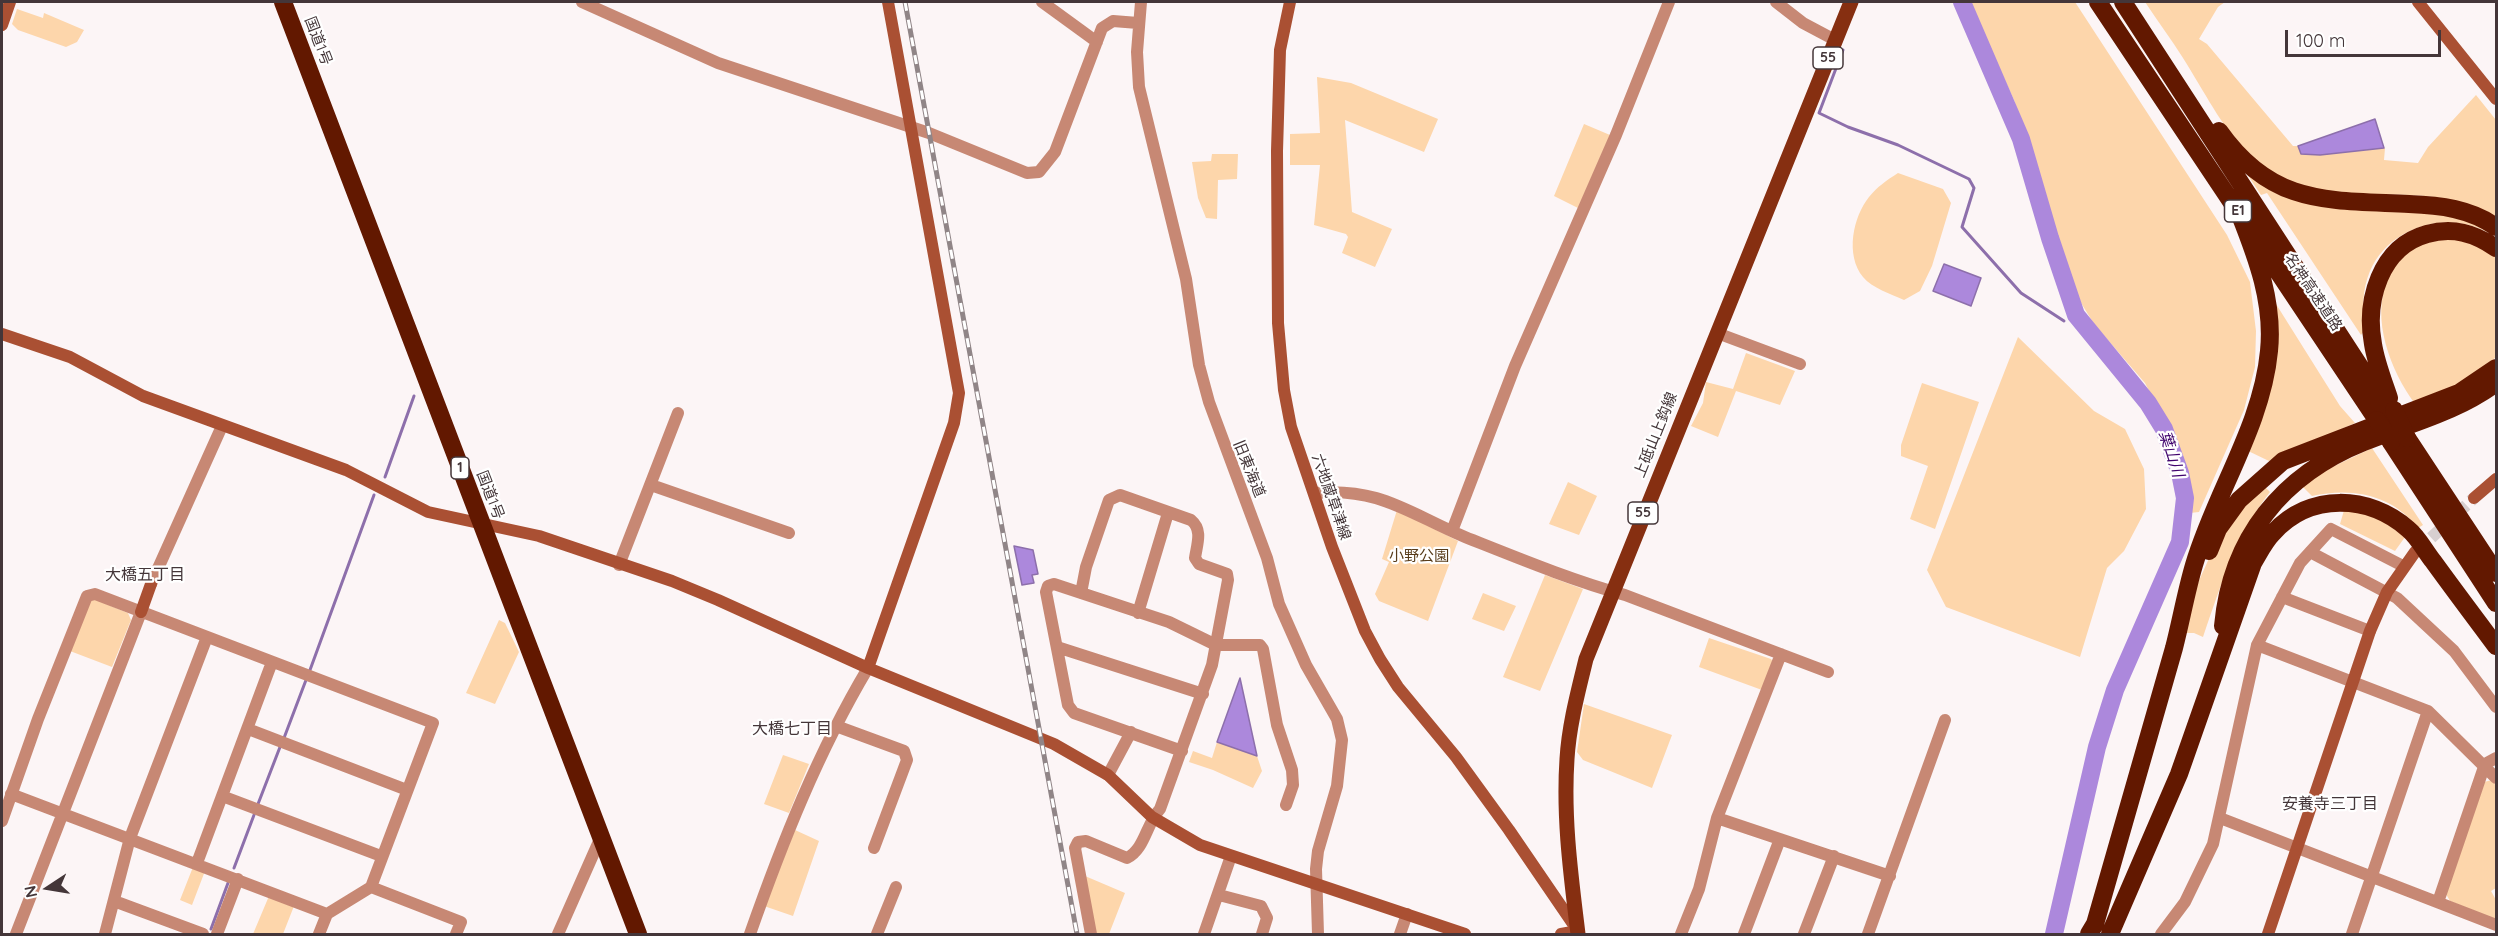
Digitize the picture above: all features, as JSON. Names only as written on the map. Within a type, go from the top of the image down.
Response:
[{"type":"highway","name":"国道1号","points":[[284,2],[638,934]]},
{"type":"highway","name":"名神高速道路","points":[[2098,2],[2240,215],[2387,414]]},
{"type":"highway","name":"名神高速道路","points":[[2123,2],[2387,414],[2399,440],[2496,603]]},
{"type":"highway","points":[[2128,2],[2223,137],[2256,172],[2280,187],[2303,196],[2331,201],[2452,208],[2474,215],[2496,227]]},
{"type":"highway","points":[[2089,934],[2095,924],[2127,817],[2197,555],[2208,523],[2250,426],[2264,379],[2269,351],[2270,320],[2265,286],[2240,215]]},
{"type":"highway","points":[[2387,414],[2372,343],[2371,321],[2377,281],[2386,262],[2402,246],[2421,236],[2442,230],[2463,232],[2480,237],[2496,248]]},
{"type":"highway","points":[[2182,616],[2218,529],[2239,500],[2262,477],[2283,461],[2459,393],[2496,368]]},
{"type":"highway","points":[[2220,655],[2225,600],[2233,571],[2248,538],[2278,497],[2301,478],[2343,451],[2465,405],[2496,383]]},
{"type":"highway","name":"名神高速道路","points":[[2399,440],[2496,573]]},
{"type":"highway","points":[[2110,934],[2179,774],[2253,563],[2273,533],[2311,507],[2335,501],[2356,503],[2387,513],[2410,530],[2496,646]]},
{"type":"main road","name":"上砥山上鈎線","points":[[1578,933],[1566,821],[1567,758],[1574,709],[1586,659],[1611,591],[1851,2]]},
{"type":"street","points":[[2,25],[10,2]]},
{"type":"street","points":[[582,2],[718,63],[911,128],[1027,173],[1039,172],[1055,152],[1102,28],[1113,21],[1138,23]]},
{"type":"street","points":[[750,934],[783,846],[836,726],[868,668],[954,423],[959,393],[888,2]]},
{"type":"street","points":[[1042,2],[1097,42]]},
{"type":"street","name":"旧東海道","points":[[1141,2],[1138,23],[1139,87],[1186,279],[1199,365],[1209,402],[1266,558],[1279,604],[1306,665],[1338,719],[1342,740],[1341,767],[1318,850],[1316,882],[1318,934]]},
{"type":"street","name":"六地蔵草津線","points":[[1290,2],[1280,50],[1277,151],[1278,323],[1284,390],[1291,427],[1365,632],[1398,687],[1456,757],[1578,933]]},
{"type":"street","points":[[1452,531],[1515,366],[1620,124],[1669,2]]},
{"type":"street","points":[[1776,2],[1803,23],[1835,40]]},
{"type":"street","points":[[2418,2],[2496,99]]},
{"type":"street","points":[[1717,333],[1800,364]]},
{"type":"street","points":[[2,334],[70,357],[143,396],[346,470],[428,512],[538,536],[672,581],[868,668],[1054,744],[1108,776],[1152,817],[1200,845],[1316,882],[1465,934]]},
{"type":"street","points":[[619,565],[678,412]]},
{"type":"street","points":[[16,934],[61,812],[151,584],[222,426]]},
{"type":"street","points":[[2475,498],[2496,480]]},
{"type":"street","points":[[651,485],[789,534]]},
{"type":"street","points":[[1314,493],[1348,491],[1382,498],[1452,531],[1598,589],[1611,591],[1828,672]]},
{"type":"street","points":[[1081,593],[1086,567],[1109,500],[1113,496],[1120,495],[1191,520],[1197,525],[1199,531],[1195,558],[1199,564],[1227,574],[1228,580],[1216,645],[1203,694],[1160,809],[1152,817],[1137,853],[1127,858],[1086,841],[1078,842],[1075,848],[1091,934]]},
{"type":"street","points":[[1138,613],[1167,513]]},
{"type":"street","points":[[2161,934],[2185,902],[2201,872],[2220,818],[2257,645],[2300,563],[2331,529],[2403,566]]},
{"type":"street","points":[[2310,552],[2387,592],[2454,651],[2496,707]]},
{"type":"street","points":[[2268,934],[2370,631],[2387,592],[2403,566],[2415,552]]},
{"type":"street","points":[[1182,751],[1074,713],[1068,705],[1046,592],[1048,586],[1054,584],[1168,622],[1216,645],[1253,643],[1260,645],[1263,649],[1277,725],[1292,770],[1293,785],[1286,805]]},
{"type":"street","points":[[2,821],[38,719],[87,596],[95,594],[433,723],[371,887],[327,914],[319,934]]},
{"type":"street","points":[[2282,597],[2370,631]]},
{"type":"street","points":[[105,934],[130,838],[207,637]]},
{"type":"street","points":[[2257,645],[2428,711],[2485,764],[2496,778]]},
{"type":"street","points":[[1057,647],[1203,694]]},
{"type":"street","points":[[1681,934],[1699,889],[1717,818],[1781,654]]},
{"type":"street","points":[[197,863],[272,662]]},
{"type":"street","points":[[2352,934],[2428,711]]},
{"type":"street","points":[[1868,934],[1945,720]]},
{"type":"street","points":[[836,726],[904,751],[907,760],[874,848]]},
{"type":"street","points":[[248,729],[407,790]]},
{"type":"street","points":[[1108,776],[1131,732]]},
{"type":"street","points":[[2438,902],[2485,764],[2496,758]]},
{"type":"street","points":[[11,794],[327,914]]},
{"type":"street","points":[[222,796],[381,856]]},
{"type":"street","points":[[1717,818],[1890,876]]},
{"type":"street","points":[[2220,818],[2299,846],[2496,925]]},
{"type":"street","points":[[558,934],[600,839]]},
{"type":"street","points":[[1744,934],[1780,839]]},
{"type":"street","points":[[1204,934],[1231,856]]},
{"type":"street","points":[[1803,934],[1834,856]]},
{"type":"street","points":[[217,934],[238,879]]},
{"type":"street","points":[[371,887],[461,922],[456,934]]},
{"type":"street","points":[[877,934],[896,887]]},
{"type":"street","points":[[1219,895],[1261,906],[1267,918],[1262,934]]},
{"type":"street","points":[[114,901],[202,934]]},
{"type":"street","points":[[1400,934],[1407,914]]},
{"type":"street","points":[[1561,934],[1578,933]]},
{"type":"green space","points":[[1969,2],[2075,2],[2227,235],[2250,282],[2256,331],[2255,367],[2244,410],[2199,512],[2190,513],[2184,474],[2170,431],[2145,383],[2094,324],[2075,293],[2014,100]]},
{"type":"green space","points":[[2145,2],[2225,2],[2218,7],[2199,39],[2207,44],[2293,146],[2298,146],[2301,154],[2320,155],[2385,148],[2384,160],[2418,163],[2428,147],[2476,95],[2496,120],[2496,217],[2478,208],[2442,198],[2345,194],[2312,190],[2285,180],[2263,167],[2244,150],[2228,130]]},
{"type":"green space","points":[[17,9],[43,18],[44,13],[84,30],[77,42],[66,47],[18,30],[12,24]]},
{"type":"green space","points":[[1317,77],[1351,83],[1438,119],[1424,152],[1345,120],[1352,212],[1392,229],[1375,267],[1342,253],[1348,237],[1346,234],[1314,225],[1320,165],[1290,165],[1290,134],[1320,133]]},
{"type":"green space","points":[[1584,124],[1610,135],[1578,208],[1554,196]]},
{"type":"green space","points":[[1212,154],[1238,154],[1237,179],[1218,180],[1217,219],[1206,218],[1198,198],[1192,162],[1211,161]]},
{"type":"green space","points":[[2245,171],[2266,184],[2444,210],[2489,230],[2487,232],[2454,223],[2437,223],[2420,227],[2391,243],[2379,256],[2367,278],[2363,300],[2365,330],[2361,335],[2267,193],[2261,195]]},
{"type":"green space","points":[[1898,173],[1943,189],[1951,203],[1932,266],[1920,291],[1904,300],[1876,288],[1863,277],[1857,268],[1853,247],[1855,225],[1863,205],[1875,190]]},
{"type":"green space","points":[[2458,236],[2496,257],[2496,357],[2477,375],[2415,404],[2398,376],[2386,344],[2382,327],[2383,294],[2390,274],[2408,247]]},
{"type":"green space","points":[[2276,304],[2340,406],[2355,423],[2269,461],[2244,449]]},
{"type":"green space","points":[[2018,337],[2094,411],[2125,429],[2144,469],[2146,509],[2124,551],[2107,568],[2080,657],[1946,607],[1927,570]]},
{"type":"green space","points":[[1746,353],[1795,371],[1780,405],[1736,391],[1718,437],[1691,426],[1703,403],[1706,382],[1733,389]]},
{"type":"green space","points":[[1922,383],[1979,402],[1935,529],[1910,519],[1928,466],[1901,456],[1901,445]]},
{"type":"green space","points":[[2372,448],[2423,525],[2418,528],[2396,508],[2371,496],[2357,493],[2327,493],[2312,496],[2299,483]]},
{"type":"green space","points":[[1568,482],[1597,496],[1579,535],[1549,524]]},
{"type":"green space","points":[[2262,484],[2270,492],[2258,508],[2239,543],[2203,637],[2194,633],[2185,633],[2197,585],[2220,534]]},
{"type":"green space","points":[[2345,507],[2373,514],[2405,537],[2395,551],[2340,524]]},
{"type":"green space","name":"小野公園","points":[[1397,510],[1458,541],[1428,621],[1379,601],[1375,594],[1389,562],[1382,559]]},
{"type":"green space","points":[[1545,575],[1583,589],[1540,691],[1503,677]]},
{"type":"green space","points":[[1483,593],[1516,606],[1504,631],[1472,619]]},
{"type":"green space","points":[[94,599],[128,613],[131,620],[112,667],[70,651],[90,601]]},
{"type":"green space","points":[[499,620],[505,623],[519,652],[495,704],[466,693]]},
{"type":"green space","points":[[1709,638],[1771,659],[1773,662],[1762,690],[1699,667]]},
{"type":"green space","points":[[1584,704],[1672,735],[1652,788],[1583,760],[1577,752]]},
{"type":"green space","points":[[1217,742],[1257,756],[1262,771],[1253,788],[1189,762],[1193,751],[1212,758]]},
{"type":"green space","points":[[783,755],[809,764],[789,813],[764,804]]},
{"type":"green space","points":[[2492,780],[2496,786],[2496,888],[2491,891],[2496,900],[2496,920],[2450,901],[2446,894],[2484,782]]},
{"type":"green space","points":[[795,830],[819,841],[793,916],[764,906]]},
{"type":"green space","points":[[193,867],[205,871],[192,905],[180,900]]},
{"type":"green space","points":[[1085,876],[1125,893],[1109,934],[1096,934]]},
{"type":"green space","points":[[269,896],[294,906],[283,934],[253,934]]},
{"type":"shaded area","points":[[2375,119],[2384,148],[2320,155],[2301,154],[2298,146]]},
{"type":"shaded area","points":[[1944,264],[1981,278],[1971,306],[1933,291]]},
{"type":"shaded area","points":[[1014,546],[1033,550],[1038,574],[1032,575],[1034,583],[1022,585]]},
{"type":"shaded area","points":[[1240,678],[1257,756],[1217,742]]},
{"type":"waterway","name":"葉山川","points":[[1962,2],[2021,139],[2050,238],[2076,315],[2148,403],[2164,429],[2180,473],[2185,498],[2180,542],[2115,690],[2097,747],[2054,934]]},
{"type":"waterway","points":[[1843,50],[1819,113],[1848,127],[1898,145],[1969,179],[1974,188],[1962,227],[2021,293],[2064,321]]},
{"type":"waterway","name":"葉山川","points":[[2076,315],[2088,329]]},
{"type":"waterway","points":[[385,477],[414,396]]},
{"type":"waterway","points":[[310,670],[374,495]]},
{"type":"waterway","points":[[284,738],[306,680]]},
{"type":"waterway","points":[[258,804],[280,747]]},
{"type":"waterway","points":[[234,868],[254,815]]},
{"type":"waterway","points":[[211,929],[228,883]]},
{"type":"tunnel","points":[[2418,550],[2474,498]]},
{"type":"railway","points":[[905,2],[1077,934]]},
{"type":"district","name":"大橋五丁目","points":[[145,575]]},
{"type":"district","name":"大橋七丁目","points":[[792,729]]},
{"type":"district","name":"安養寺三丁目","points":[[2330,804]]}]
